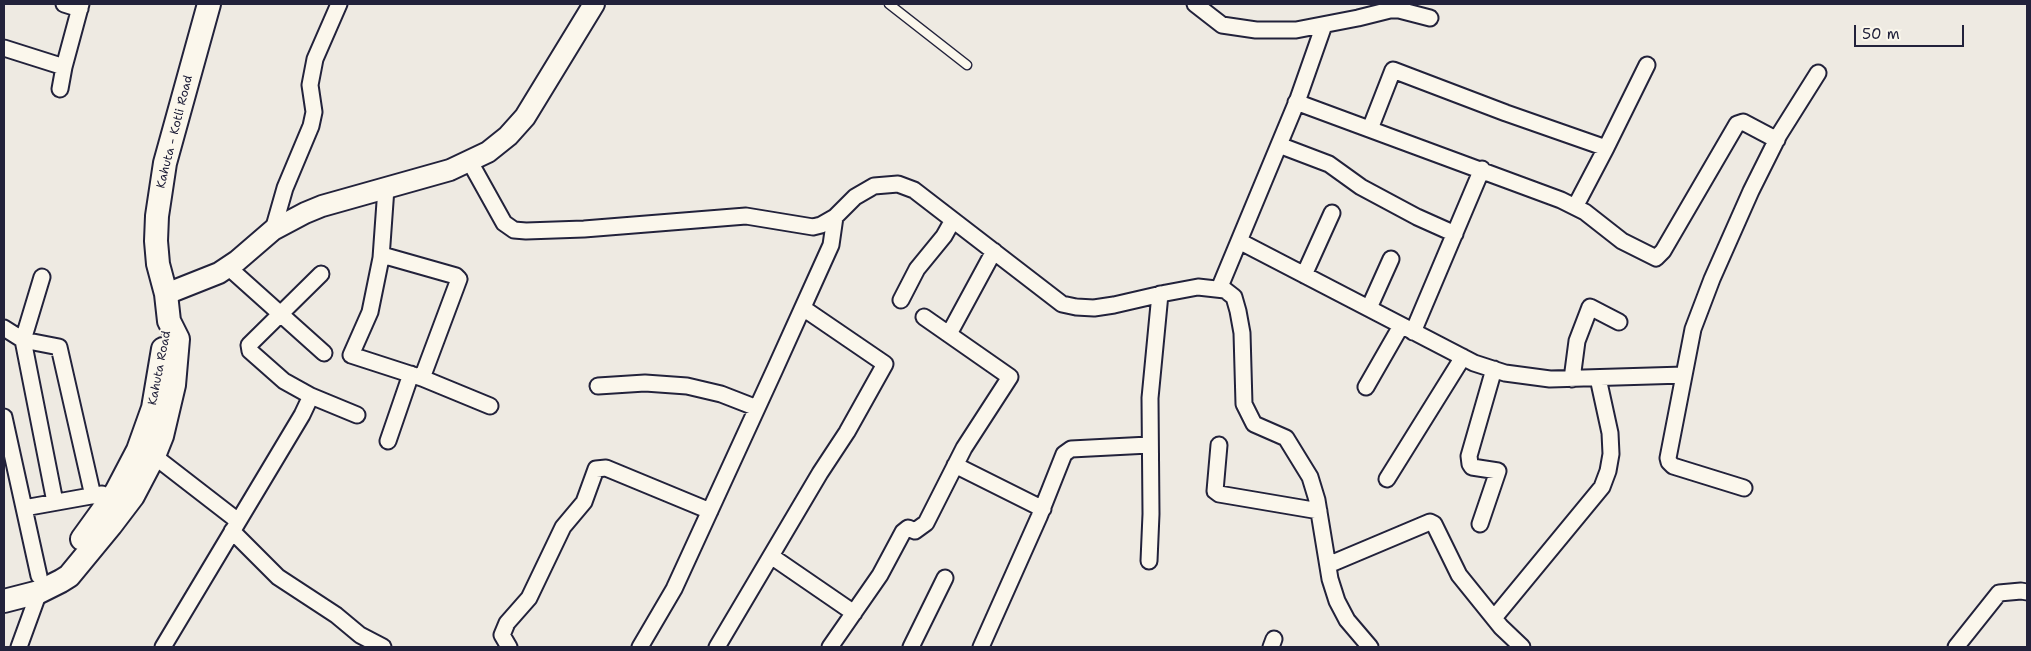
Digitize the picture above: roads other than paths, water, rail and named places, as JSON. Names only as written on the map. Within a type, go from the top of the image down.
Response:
[{"type":"main road","name":"Kahuta - Kotli Road","points":[[169,321],[166,294],[158,264],[156,242],[160,190],[167,155],[209,4]]},
{"type":"main road","points":[[166,294],[219,273],[272,230],[289,220],[322,206],[450,170],[488,152],[508,136],[525,117],[594,4]]},
{"type":"main road","name":"Kahuta Road","points":[[4,587],[61,582],[79,565],[133,496],[154,456],[169,412],[176,369],[178,339],[169,321]]},
{"type":"main road","name":"Kahuta Road","points":[[4,601],[39,584],[70,554],[116,492],[138,450],[148,424],[158,387],[164,340],[169,321]]},
{"type":"street","points":[[60,89],[64,67],[81,6],[64,4]]},
{"type":"street","points":[[272,230],[285,188],[311,126],[314,112],[310,85],[315,59],[339,4]]},
{"type":"street","points":[[1194,4],[1222,25],[1256,30],[1296,30],[1390,10],[1399,10],[1430,18]]},
{"type":"street","points":[[1219,289],[1279,145],[1324,25]]},
{"type":"street","points":[[4,48],[64,67]]},
{"type":"street","points":[[1574,207],[1606,148],[1647,64]]},
{"type":"street","points":[[1370,129],[1393,70],[1506,113],[1606,148]]},
{"type":"street","points":[[1744,488],[1673,466],[1668,458],[1693,329],[1712,279],[1751,191],[1777,140],[1818,73]]},
{"type":"street","points":[[1296,102],[1561,200],[1585,212],[1622,241],[1656,258],[1663,251],[1738,124],[1743,122],[1777,140]]},
{"type":"street","points":[[1279,145],[1329,164],[1361,187],[1417,217],[1455,234]]},
{"type":"street","points":[[470,162],[504,223],[514,230],[584,229],[746,216],[813,228],[835,217],[855,197],[874,186],[898,184],[914,190],[1062,304],[1076,308],[1114,305],[1160,294],[1198,288],[1225,290],[1234,297],[1242,333],[1244,404],[1254,424],[1286,438],[1310,478],[1319,511],[1328,566],[1337,601],[1347,620],[1365,645]]},
{"type":"street","points":[[1366,386],[1407,329],[1455,234],[1482,170]]},
{"type":"street","points":[[386,188],[382,255],[370,312],[351,355],[417,376],[490,406]]},
{"type":"street","points":[[1304,275],[1332,213]]},
{"type":"street","points":[[640,647],[674,589],[803,308],[831,245],[835,217]]},
{"type":"street","points":[[901,300],[917,269],[944,236],[953,220]]},
{"type":"street","points":[[1239,241],[1474,363],[1530,377],[1550,379],[1684,375]]},
{"type":"street","points":[[949,334],[994,251]]},
{"type":"street","points":[[382,255],[456,276],[459,279],[388,441]]},
{"type":"street","points":[[1369,308],[1391,259]]},
{"type":"street","points":[[228,267],[324,353]]},
{"type":"street","points":[[321,274],[249,345],[250,351],[284,381],[311,396],[357,415]]},
{"type":"street","points":[[42,277],[22,340],[55,502]]},
{"type":"street","points":[[1149,561],[1151,514],[1150,398],[1160,294]]},
{"type":"street","points":[[1572,379],[1577,341],[1590,307],[1619,322]]},
{"type":"street","points":[[717,647],[820,473],[847,432],[885,364],[803,308]]},
{"type":"street","points":[[830,647],[880,575],[903,532],[908,528],[915,531],[926,523],[964,448],[1010,377],[924,317]]},
{"type":"street","points":[[4,328],[22,340],[59,346],[93,496]]},
{"type":"street","points":[[1387,479],[1463,357]]},
{"type":"street","points":[[1480,524],[1498,472],[1472,467],[1469,456],[1494,369]]},
{"type":"street","points":[[1494,618],[1602,487],[1608,471],[1611,454],[1610,433],[1598,378]]},
{"type":"street","points":[[598,386],[645,383],[687,386],[721,394],[757,408]]},
{"type":"street","points":[[163,647],[302,415],[311,396]]},
{"type":"street","points":[[4,416],[39,584],[19,647]]},
{"type":"street","points":[[981,647],[1042,509],[1064,454],[1071,449],[1149,445]]},
{"type":"street","points":[[1219,445],[1215,491],[1219,494],[1319,511]]},
{"type":"street","points":[[154,456],[235,526],[278,576],[336,615],[360,634],[383,647]]},
{"type":"street","points":[[955,466],[1042,509]]},
{"type":"street","points":[[509,647],[502,635],[507,624],[529,598],[563,527],[584,502],[596,469],[606,468],[710,512]]},
{"type":"street","points":[[24,508],[116,492]]},
{"type":"street","points":[[1328,566],[1430,522],[1434,524],[1459,575],[1494,618],[1522,647]]},
{"type":"street","points":[[771,556],[854,613]]},
{"type":"street","points":[[911,647],[945,578]]},
{"type":"street","points":[[1956,647],[2000,593],[2027,592]]},
{"type":"lane","points":[[889,4],[966,64]]}]
